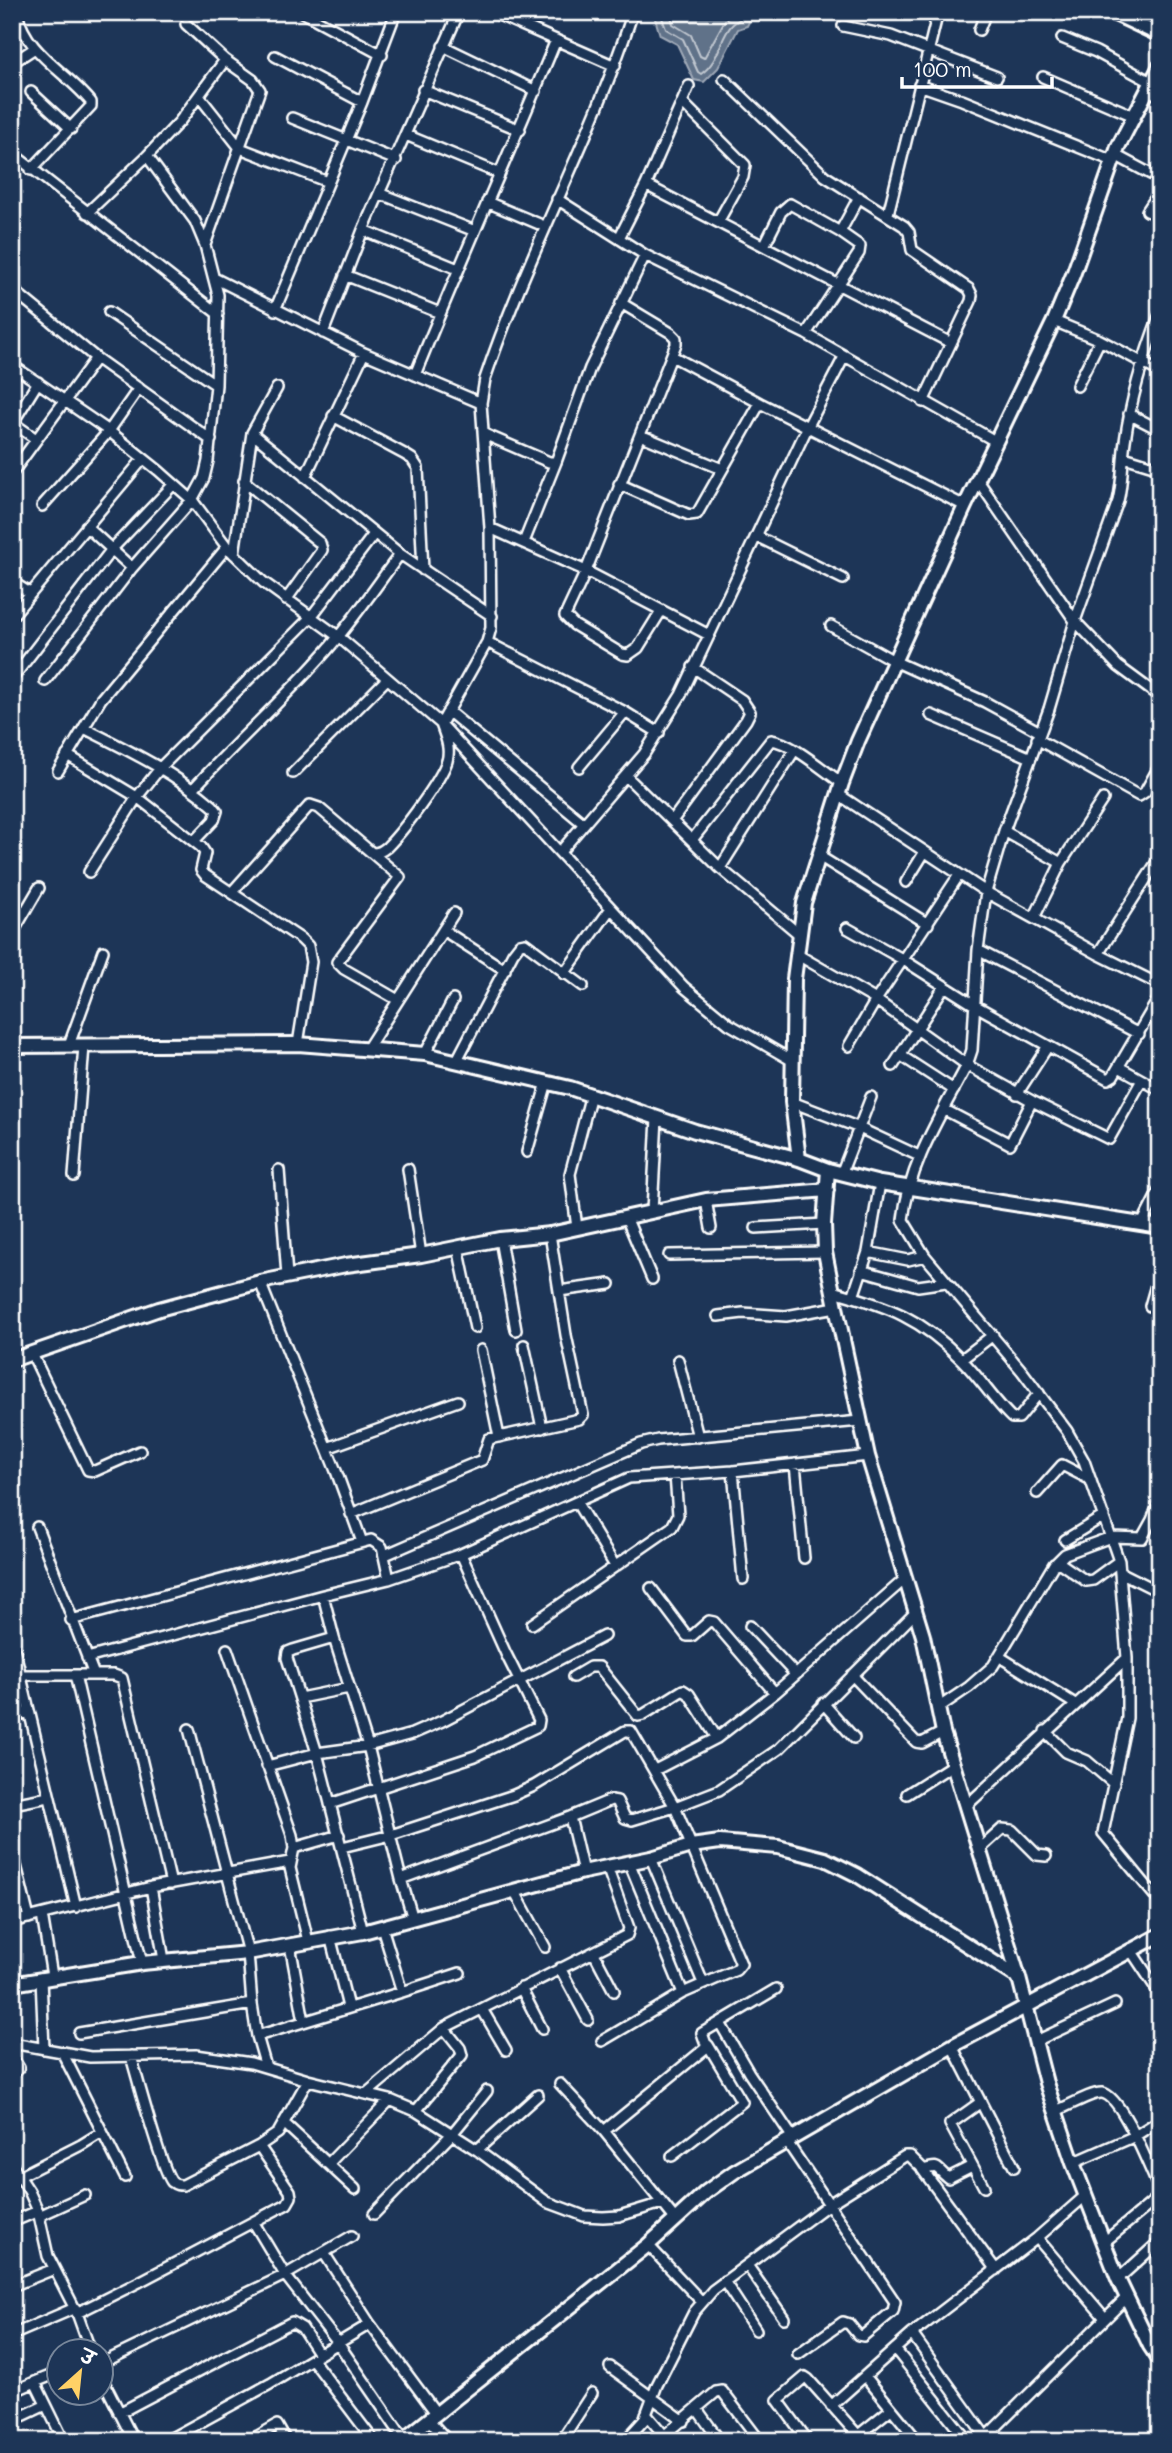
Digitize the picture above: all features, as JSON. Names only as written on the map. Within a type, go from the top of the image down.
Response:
[{"type":"street","points":[[17,12],[20,26],[35,48],[91,102],[71,129],[31,170]]},
{"type":"street","points":[[302,12],[382,55]]},
{"type":"street","points":[[275,310],[382,55],[397,12]]},
{"type":"street","points":[[323,333],[363,230],[459,12]]},
{"type":"street","points":[[492,12],[615,66]]},
{"type":"street","points":[[441,724],[488,642],[492,616],[490,528],[481,403],[492,360],[544,226],[615,66],[633,12]]},
{"type":"street","points":[[888,214],[938,12]]},
{"type":"street","points":[[979,30],[986,12]]},
{"type":"street","points":[[1111,12],[1160,35]]},
{"type":"street","points":[[186,24],[225,60],[253,80],[260,90],[205,245]]},
{"type":"street","points":[[843,26],[891,36],[997,77]]},
{"type":"street","points":[[1062,38],[1096,52],[1160,96]]},
{"type":"street","points":[[415,375],[556,40]]},
{"type":"street","points":[[443,46],[536,91]]},
{"type":"street","points":[[12,63],[35,48]]},
{"type":"street","points":[[275,56],[362,102]]},
{"type":"street","points":[[88,213],[147,156],[199,96],[225,60]]},
{"type":"street","points":[[799,1159],[792,1102],[794,979],[804,903],[840,789],[894,661],[977,479],[1054,321],[1114,158],[1160,66]]},
{"type":"street","points":[[1044,78],[1134,116]]},
{"type":"street","points":[[724,79],[810,163],[908,229],[912,250],[970,289],[971,301],[923,402]]},
{"type":"street","points":[[919,85],[1114,158],[1160,179]]},
{"type":"street","points":[[619,238],[646,185],[689,86]]},
{"type":"street","points":[[423,90],[520,130]]},
{"type":"street","points":[[31,92],[71,129]]},
{"type":"street","points":[[199,96],[240,148],[328,182]]},
{"type":"street","points":[[682,102],[745,165],[743,177],[718,222]]},
{"type":"street","points":[[292,118],[396,160]]},
{"type":"street","points":[[406,135],[498,173]]},
{"type":"street","points":[[12,153],[218,314]]},
{"type":"street","points":[[45,681],[132,568],[192,500],[204,478],[216,385],[218,295],[205,245],[189,212],[147,156]]},
{"type":"street","points":[[646,185],[951,343]]},
{"type":"street","points":[[1160,191],[1147,211],[1160,216]]},
{"type":"street","points":[[381,194],[475,230]]},
{"type":"street","points":[[840,232],[859,197]]},
{"type":"street","points":[[557,199],[645,255],[806,334],[995,441]]},
{"type":"street","points":[[487,202],[544,226]]},
{"type":"street","points":[[764,246],[781,212],[790,204],[840,232],[857,244],[860,250],[806,334]]},
{"type":"street","points":[[363,230],[458,269]]},
{"type":"street","points":[[524,542],[561,454],[590,368],[645,255]]},
{"type":"street","points":[[345,275],[440,313]]},
{"type":"street","points":[[214,278],[364,353],[481,403]]},
{"type":"street","points":[[12,289],[96,358],[211,440]]},
{"type":"street","points":[[621,303],[674,335],[676,344],[586,571],[565,616],[574,625],[622,654],[633,653],[661,611]]},
{"type":"street","points":[[109,312],[216,385]]},
{"type":"street","points":[[1160,314],[1141,362],[1129,414],[1118,501],[1075,621],[1049,709],[1004,831],[986,892],[978,950],[974,1040],[967,1065],[919,1156],[908,1189],[903,1220],[925,1256],[1039,1393],[1077,1448],[1091,1480],[1122,1573],[1127,1658],[1127,1717],[1103,1833],[1160,1902]]},
{"type":"street","points":[[1054,321],[1159,369]]},
{"type":"street","points":[[1077,386],[1100,341]]},
{"type":"street","points":[[305,477],[364,353]]},
{"type":"street","points":[[673,356],[965,506]]},
{"type":"street","points":[[560,852],[627,776],[659,733],[681,695],[808,426],[844,357]]},
{"type":"street","points":[[12,473],[96,358]]},
{"type":"street","points":[[12,365],[109,431],[192,500],[230,551],[286,600],[339,637],[386,680],[441,724],[684,987],[729,1024],[793,1061]]},
{"type":"street","points":[[36,439],[13,423],[38,382]]},
{"type":"street","points":[[42,506],[109,431],[138,388]]},
{"type":"street","points":[[58,771],[101,699],[230,551],[252,433],[277,388]]},
{"type":"street","points":[[619,484],[693,516],[699,511],[760,403]]},
{"type":"street","points":[[1129,414],[1160,430]]},
{"type":"street","points":[[333,416],[404,454],[412,459],[418,468],[423,570]]},
{"type":"street","points":[[252,433],[400,554],[492,616]]},
{"type":"street","points":[[484,434],[549,462],[556,462]]},
{"type":"street","points":[[640,435],[722,470]]},
{"type":"street","points":[[1124,457],[1160,468]]},
{"type":"street","points":[[12,615],[143,459]]},
{"type":"street","points":[[977,479],[1075,621],[1118,666],[1160,696]]},
{"type":"street","points":[[244,481],[320,543],[322,550],[286,600]]},
{"type":"street","points":[[12,678],[113,549],[174,484]]},
{"type":"street","points":[[86,526],[132,568]]},
{"type":"street","points":[[490,528],[586,571],[709,635]]},
{"type":"street","points":[[89,872],[137,797],[161,767],[310,617],[374,534]]},
{"type":"street","points":[[756,536],[843,579]]},
{"type":"street","points":[[193,789],[339,637],[400,554]]},
{"type":"street","points":[[12,582],[30,593]]},
{"type":"street","points":[[831,626],[894,661],[985,702],[1139,796],[1145,792],[1160,765]]},
{"type":"street","points":[[488,642],[625,712],[659,733]]},
{"type":"street","points":[[672,821],[750,712],[742,700],[693,667]]},
{"type":"street","points":[[293,773],[386,680]]},
{"type":"street","points":[[449,711],[584,824]]},
{"type":"street","points":[[579,767],[625,712]]},
{"type":"street","points":[[931,715],[1031,758]]},
{"type":"street","points":[[372,853],[379,853],[386,848],[442,772],[449,748],[441,724]]},
{"type":"street","points":[[84,728],[161,767],[193,789],[217,811],[214,820],[194,841]]},
{"type":"street","points":[[692,840],[771,740],[778,741],[925,853],[959,875],[1098,954],[1160,985]]},
{"type":"street","points":[[720,868],[794,751]]},
{"type":"street","points":[[67,755],[137,797],[194,841],[205,853],[201,870],[302,939],[308,946],[311,962],[298,1044]]},
{"type":"street","points":[[627,776],[720,868],[800,935]]},
{"type":"street","points":[[1034,918],[1061,863],[1103,799]]},
{"type":"street","points":[[232,892],[310,805],[319,808],[400,877],[337,962],[344,969],[398,1000]]},
{"type":"street","points":[[1004,831],[1061,863]]},
{"type":"street","points":[[906,882],[925,853]]},
{"type":"street","points":[[819,856],[928,923]]},
{"type":"street","points":[[1098,954],[1160,857]]},
{"type":"street","points":[[849,1046],[902,959],[959,875]]},
{"type":"street","points":[[12,934],[39,888]]},
{"type":"street","points":[[564,974],[611,908]]},
{"type":"street","points":[[367,1049],[453,913]]},
{"type":"street","points":[[847,928],[1102,1078],[1113,1076],[1139,1034],[1156,1014],[1160,996]]},
{"type":"street","points":[[443,930],[505,970]]},
{"type":"street","points":[[456,1062],[520,944],[525,943],[583,986]]},
{"type":"street","points":[[978,950],[1139,1034]]},
{"type":"street","points":[[69,1045],[103,951]]},
{"type":"street","points":[[798,955],[876,1000],[967,1065],[1017,1094],[1109,1139],[1142,1080]]},
{"type":"street","points":[[893,1066],[944,987]]},
{"type":"street","points":[[425,1054],[453,1000]]},
{"type":"street","points":[[12,1046],[298,1044],[425,1054],[591,1094],[695,1131],[880,1183],[1160,1227]]},
{"type":"street","points":[[74,1175],[83,1046]]},
{"type":"street","points":[[1017,1094],[1048,1046]]},
{"type":"street","points":[[900,1055],[954,1090]]},
{"type":"street","points":[[1119,1067],[1160,1090]]},
{"type":"street","points":[[527,1152],[547,1082]]},
{"type":"street","points":[[577,1228],[570,1174],[591,1094]]},
{"type":"street","points":[[871,1097],[827,1190],[824,1224],[825,1251],[860,1421],[930,1663],[943,1731],[1019,1978],[1046,2083],[1103,2243],[1118,2279],[1158,2355]]},
{"type":"street","points":[[945,1110],[1010,1144],[1032,1101]]},
{"type":"street","points":[[792,1102],[857,1127],[919,1156]]},
{"type":"street","points":[[652,1211],[657,1118]]},
{"type":"street","points":[[408,1169],[421,1255]]},
{"type":"street","points":[[279,1170],[287,1276]]},
{"type":"street","points":[[853,1297],[868,1252],[880,1183]]},
{"type":"street","points":[[1142,1224],[1160,1189]]},
{"type":"street","points":[[12,1360],[159,1308],[287,1276],[421,1255],[500,1239],[550,1234],[706,1200],[827,1190]]},
{"type":"street","points":[[706,1200],[711,1228]]},
{"type":"street","points":[[626,1217],[652,1279]]},
{"type":"street","points":[[756,1228],[824,1224]]},
{"type":"street","points":[[351,1514],[482,1460],[489,1439],[579,1419],[583,1415],[550,1234]]},
{"type":"street","points":[[500,1239],[516,1330]]},
{"type":"street","points":[[458,1247],[475,1328]]},
{"type":"street","points":[[669,1255],[825,1251]]},
{"type":"street","points":[[868,1252],[908,1260],[925,1256]]},
{"type":"street","points":[[862,1270],[918,1286],[946,1282]]},
{"type":"street","points":[[1150,1306],[1160,1270]]},
{"type":"street","points":[[260,1282],[362,1542]]},
{"type":"street","points":[[559,1291],[610,1284]]},
{"type":"street","points":[[833,1291],[889,1308],[909,1318],[962,1359],[1012,1419],[1019,1418],[1039,1393]]},
{"type":"street","points":[[718,1315],[743,1313],[786,1316],[836,1307]]},
{"type":"street","points":[[962,1359],[993,1335]]},
{"type":"street","points":[[523,1345],[542,1427]]},
{"type":"street","points":[[481,1350],[499,1437]]},
{"type":"street","points":[[32,1354],[88,1470],[95,1471],[139,1451]]},
{"type":"street","points":[[678,1360],[698,1437]]},
{"type":"street","points":[[327,1448],[458,1401]]},
{"type":"street","points":[[385,1555],[628,1448],[658,1440],[860,1421]]},
{"type":"street","points":[[87,1658],[323,1594],[389,1579],[461,1554],[629,1478],[733,1471],[868,1456]]},
{"type":"street","points":[[795,1464],[804,1558]]},
{"type":"street","points":[[1037,1493],[1062,1465],[1091,1480]]},
{"type":"street","points":[[733,1471],[744,1579]]},
{"type":"street","points":[[532,1624],[666,1533],[676,1521],[675,1475]]},
{"type":"street","points":[[938,1708],[984,1675],[1000,1657],[1056,1563],[1065,1555],[1111,1537],[1138,1539],[1156,1522],[1160,1500]]},
{"type":"street","points":[[577,1503],[615,1566]]},
{"type":"street","points":[[1065,1540],[1104,1516]]},
{"type":"street","points":[[37,1527],[94,1675]]},
{"type":"street","points":[[71,1620],[362,1542],[376,1541],[382,1546],[389,1579]]},
{"type":"street","points":[[330,1804],[379,1790],[475,1756],[538,1726],[539,1720],[461,1554]]},
{"type":"street","points":[[1056,1563],[1086,1581],[1093,1580],[1119,1561]]},
{"type":"street","points":[[1122,1573],[1160,1592]]},
{"type":"street","points":[[655,1770],[716,1738],[775,1693],[905,1579]]},
{"type":"street","points":[[651,1588],[688,1636],[709,1621],[714,1622],[775,1693]]},
{"type":"street","points":[[323,1594],[368,1746],[413,1919]]},
{"type":"street","points":[[401,1879],[611,1800],[617,1801],[623,1816],[628,1820],[675,1807],[730,1784],[793,1737],[823,1703],[915,1613]]},
{"type":"street","points":[[750,1626],[795,1674]]},
{"type":"street","points":[[267,1766],[317,1753],[368,1746],[420,1731],[604,1636]]},
{"type":"street","points":[[334,1638],[288,1652],[287,1658],[317,1753],[363,1932]]},
{"type":"street","points":[[12,1639],[76,1907]]},
{"type":"street","points":[[227,1649],[292,1835],[294,1849],[290,1862],[308,1941]]},
{"type":"street","points":[[1000,1657],[1075,1704]]},
{"type":"street","points":[[966,1807],[1045,1731],[1127,1658]]},
{"type":"street","points":[[573,1677],[590,1667],[600,1667],[638,1716],[683,1690],[689,1694],[716,1738]]},
{"type":"street","points":[[21,1675],[119,1676],[124,1681],[171,1884]]},
{"type":"street","points":[[75,1675],[142,1963]]},
{"type":"street","points":[[852,1675],[916,1742],[922,1743],[943,1731]]},
{"type":"street","points":[[300,1698],[349,1688]]},
{"type":"street","points":[[823,1703],[853,1738]]},
{"type":"street","points":[[12,1716],[29,1712]]},
{"type":"street","points":[[189,1728],[248,1953],[251,2004],[266,2067]]},
{"type":"street","points":[[342,1847],[391,1835],[494,1802],[534,1786],[628,1730],[635,1734],[675,1807],[741,1964],[736,1970],[683,1993],[602,2041]]},
{"type":"street","points":[[1045,1731],[1066,1752],[1087,1761],[1114,1784]]},
{"type":"street","points":[[907,1794],[954,1764]]},
{"type":"street","points":[[12,1804],[49,1797]]},
{"type":"street","points":[[570,1817],[583,1872]]},
{"type":"street","points":[[980,1849],[1006,1828],[1012,1830],[1037,1855],[1046,1856]]},
{"type":"street","points":[[294,1849],[339,1835]]},
{"type":"street","points":[[12,1984],[164,1960],[248,1953],[363,1932],[583,1872],[651,1858],[691,1846],[720,1842],[778,1847],[825,1859],[858,1875],[1019,1978]]},
{"type":"street","points":[[12,1849],[29,1918]]},
{"type":"street","points":[[651,1858],[703,1983]]},
{"type":"street","points":[[12,1922],[151,1887],[290,1862]]},
{"type":"street","points":[[629,1862],[683,1993]]},
{"type":"street","points":[[366,2094],[444,2028],[627,1934],[629,1930],[607,1867]]},
{"type":"street","points":[[151,1887],[164,1960]]},
{"type":"street","points":[[515,1892],[545,1947]]},
{"type":"street","points":[[42,1915],[47,1977],[44,2049]]},
{"type":"street","points":[[382,1927],[401,1992]]},
{"type":"street","points":[[254,2223],[285,2275],[338,2343],[403,2440],[648,2245],[706,2192],[734,2172],[952,2046],[1160,1935]]},
{"type":"street","points":[[330,1937],[348,2007]]},
{"type":"street","points":[[290,1945],[304,2021]]},
{"type":"street","points":[[1130,1949],[1160,1994]]},
{"type":"street","points":[[594,1953],[614,1991]]},
{"type":"street","points":[[560,1968],[588,2020]]},
{"type":"street","points":[[257,2036],[460,1973]]},
{"type":"street","points":[[521,1988],[542,2029]]},
{"type":"street","points":[[672,2156],[742,2102],[701,2034],[776,1989]]},
{"type":"street","points":[[79,2033],[251,2004]]},
{"type":"street","points":[[1036,2041],[1115,2004]]},
{"type":"street","points":[[482,2009],[506,2050]]},
{"type":"street","points":[[720,2023],[829,2204],[894,2299],[895,2307],[863,2336],[858,2336],[849,2324],[842,2322],[798,2354]]},
{"type":"street","points":[[416,2111],[462,2055],[460,2048],[444,2028]]},
{"type":"street","points":[[12,2043],[90,2057],[196,2055],[266,2067],[390,2100],[416,2111],[477,2150],[547,2202],[584,2216],[619,2216],[662,2203]]},
{"type":"street","points":[[604,2131],[708,2045]]},
{"type":"street","points":[[952,2046],[1014,2167]]},
{"type":"street","points":[[63,2054],[125,2178]]},
{"type":"street","points":[[131,2056],[162,2157],[173,2182],[183,2185],[259,2146],[278,2133],[308,2080]]},
{"type":"street","points":[[12,2057],[19,2068],[12,2076]]},
{"type":"street","points":[[560,2084],[604,2131],[676,2219]]},
{"type":"street","points":[[374,2214],[452,2134],[487,2091]]},
{"type":"street","points":[[1056,2111],[1096,2093],[1104,2093],[1118,2104],[1160,2193],[1103,2243]]},
{"type":"street","points":[[477,2150],[538,2095]]},
{"type":"street","points":[[328,2164],[390,2100]]},
{"type":"street","points":[[982,2102],[950,2124],[984,2187]]},
{"type":"street","points":[[1073,2163],[1135,2136],[1160,2120]]},
{"type":"street","points":[[285,2124],[355,2189]]},
{"type":"street","points":[[17,2178],[102,2132]]},
{"type":"street","points":[[12,2335],[76,2311],[287,2204],[291,2197],[290,2191],[259,2146]]},
{"type":"street","points":[[625,2441],[646,2414],[684,2331],[702,2302],[724,2281],[829,2204],[905,2156],[911,2157],[922,2169],[996,2270]]},
{"type":"street","points":[[12,2165],[39,2214],[48,2256],[76,2311],[85,2338]]},
{"type":"street","points":[[922,2169],[935,2166],[948,2178],[972,2166]]},
{"type":"street","points":[[12,2222],[85,2195]]},
{"type":"street","points":[[831,2406],[912,2334],[1037,2238],[1085,2196]]},
{"type":"street","points":[[116,2356],[285,2275],[352,2236]]},
{"type":"street","points":[[1037,2238],[1105,2318]]},
{"type":"street","points":[[1118,2279],[1160,2241]]},
{"type":"street","points":[[648,2245],[702,2302]]},
{"type":"street","points":[[324,2253],[449,2441]]},
{"type":"street","points":[[747,2265],[784,2318]]},
{"type":"street","points":[[12,2286],[54,2269]]},
{"type":"street","points":[[724,2281],[756,2330]]},
{"type":"street","points":[[987,2436],[1128,2297]]},
{"type":"street","points":[[119,2413],[292,2322],[302,2328],[315,2356],[374,2441]]},
{"type":"street","points":[[166,2441],[370,2324]]},
{"type":"street","points":[[912,2334],[987,2436],[1004,2441]]},
{"type":"street","points":[[895,2349],[968,2441]]},
{"type":"street","points":[[610,2367],[684,2421]]},
{"type":"street","points":[[865,2376],[918,2441]]},
{"type":"street","points":[[808,2441],[779,2399],[804,2377],[857,2439],[891,2409]]},
{"type":"street","points":[[12,2392],[46,2378]]},
{"type":"street","points":[[12,2421],[46,2405],[35,2382]]},
{"type":"street","points":[[646,2414],[667,2438],[716,2392],[722,2391],[760,2441]]},
{"type":"street","points":[[567,2441],[564,2436],[592,2393]]},
{"type":"street","points":[[116,2407],[134,2441]]},
{"type":"street","points":[[48,2408],[64,2441]]},
{"type":"street","points":[[697,2409],[720,2441]]},
{"type":"street","points":[[249,2441],[277,2425],[286,2441]]},
{"type":"water","points":[[653,12],[754,12],[747,26],[738,29],[718,68],[704,82],[694,80],[677,44],[660,35]]}]
